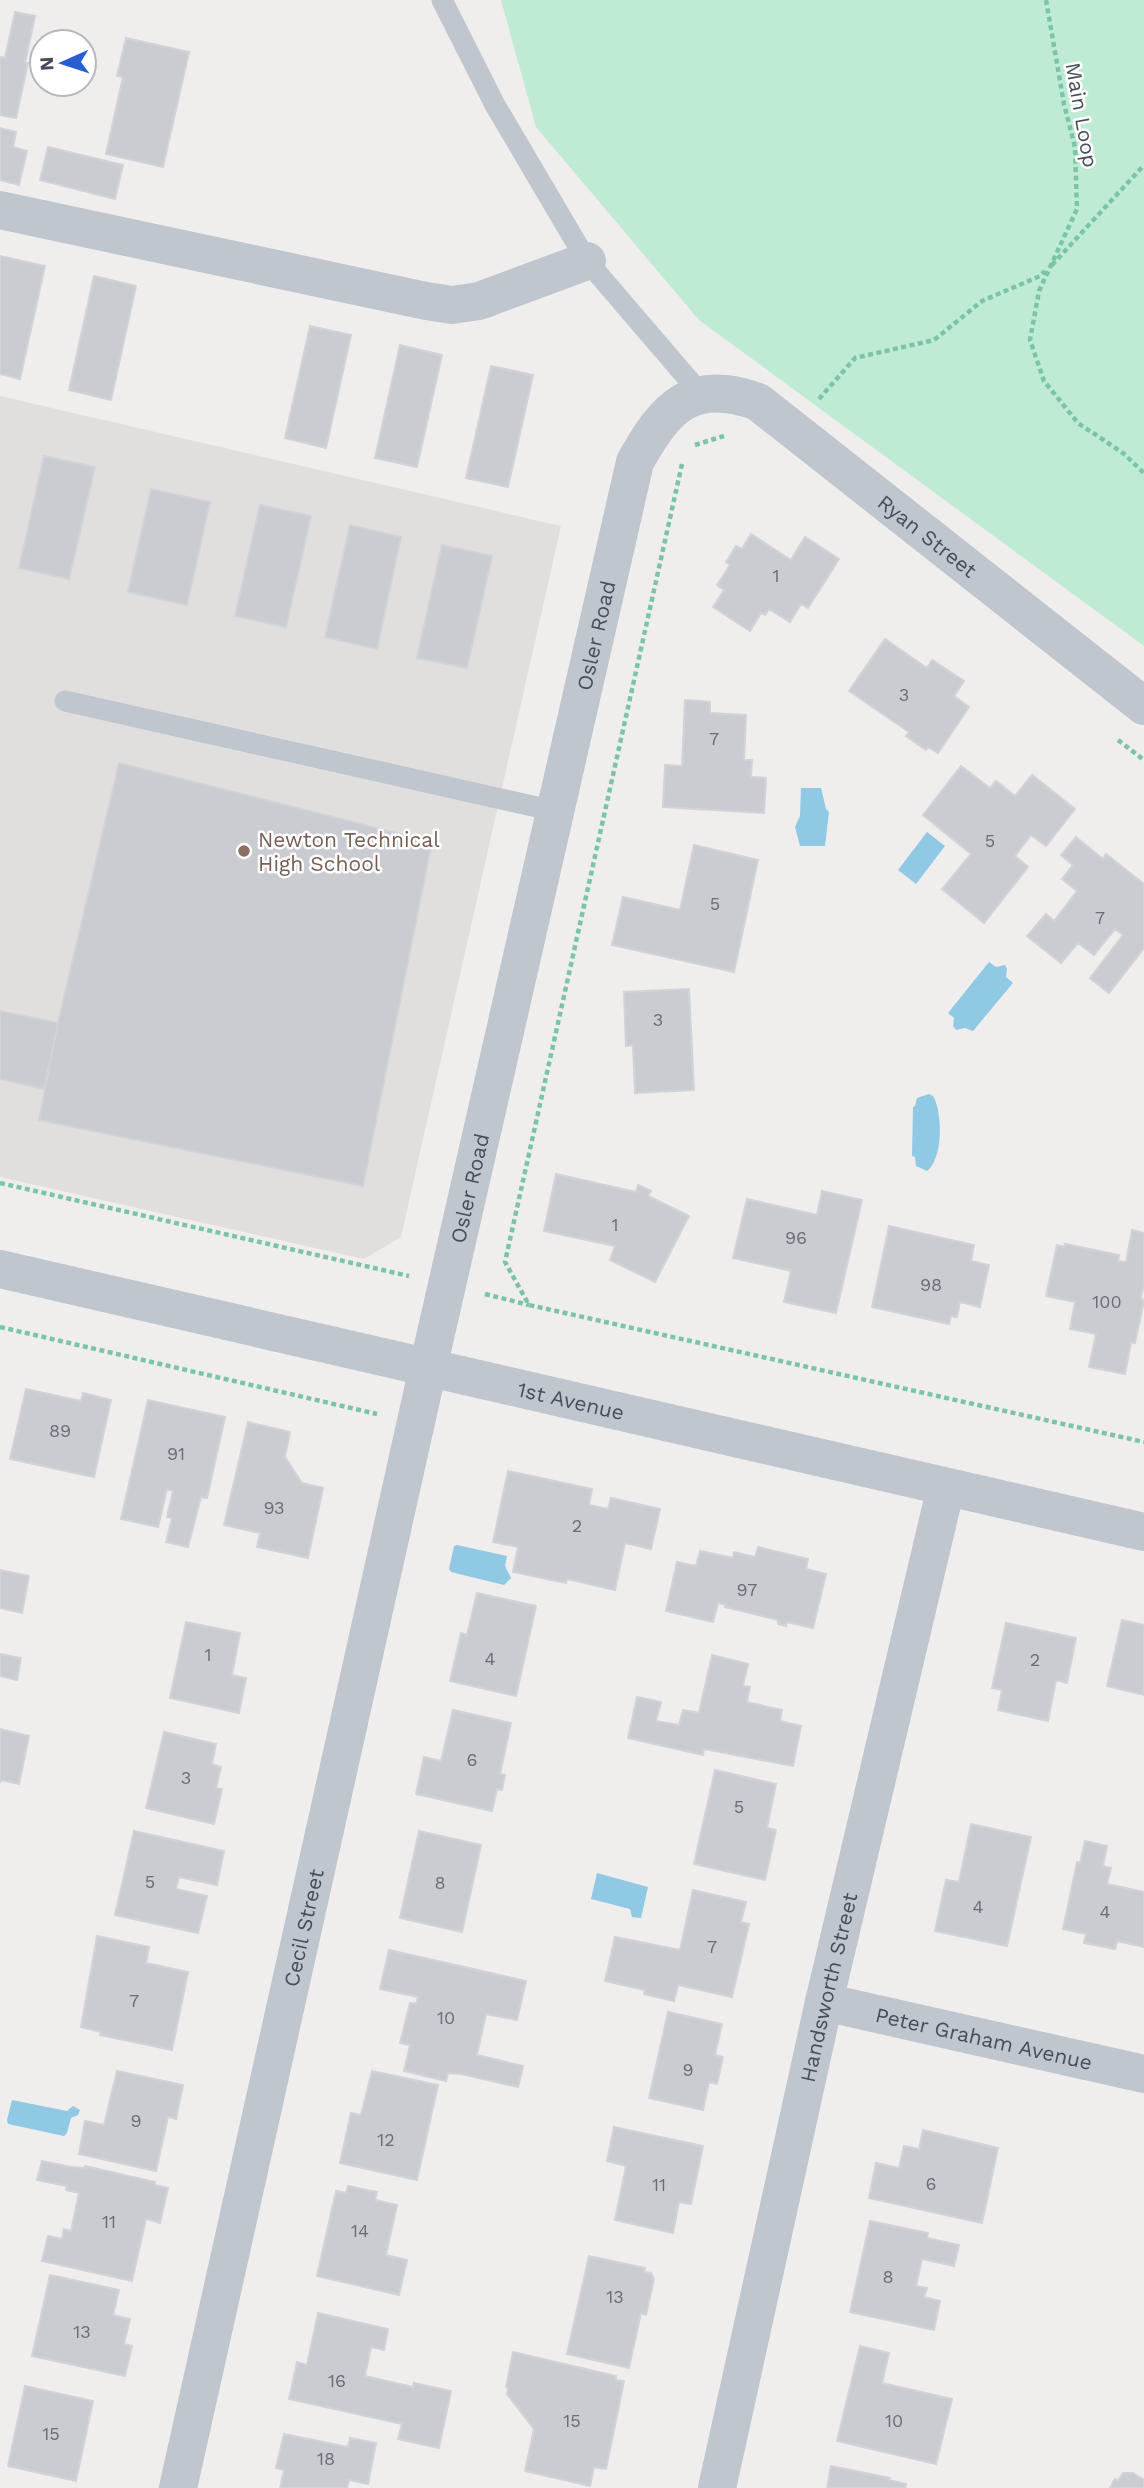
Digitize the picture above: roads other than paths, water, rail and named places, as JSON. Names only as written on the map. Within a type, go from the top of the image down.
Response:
[{"type":"street","points":[[0,210],[452,305],[479,300],[587,261]]},
{"type":"street","name":"Ryan Street","points":[[701,394],[735,393],[758,402],[1144,706]]},
{"type":"street","name":"Osler Road","points":[[428,1368],[635,462],[666,414],[680,403],[701,394]]},
{"type":"street","name":"1st Avenue","points":[[0,1269],[1144,1532]]},
{"type":"street","name":"Cecil Street","points":[[178,2488],[428,1368]]},
{"type":"street","name":"Handsworth Street","points":[[716,2488],[824,2003],[946,1487]]},
{"type":"street","name":"Peter Graham Avenue","points":[[824,2003],[1144,2074]]},
{"type":"lane","points":[[442,0],[495,106],[587,261],[701,394]]},
{"type":"lane","points":[[65,701],[555,811]]},
{"type":"water","points":[[801,788],[821,788],[829,812],[825,846],[800,846],[795,827],[800,816]]},
{"type":"water","points":[[927,832],[945,846],[916,884],[898,870]]},
{"type":"water","points":[[989,962],[996,967],[1005,965],[1006,977],[1013,983],[973,1031],[965,1028],[956,1030],[953,1026],[954,1018],[948,1013]]},
{"type":"water","points":[[929,1094],[933,1096],[939,1113],[940,1135],[936,1157],[927,1171],[916,1166],[915,1157],[912,1156],[913,1107],[917,1098]]},
{"type":"water","points":[[454,1546],[507,1556],[505,1566],[511,1578],[504,1585],[451,1572],[449,1569]]},
{"type":"water","points":[[597,1873],[648,1887],[641,1918],[632,1917],[630,1909],[591,1899]]},
{"type":"water","points":[[12,2100],[67,2111],[73,2106],[80,2110],[78,2115],[71,2118],[64,2136],[8,2124]]},
{"type":"place","name":"Newton Technical High School","points":[[244,851]]}]
